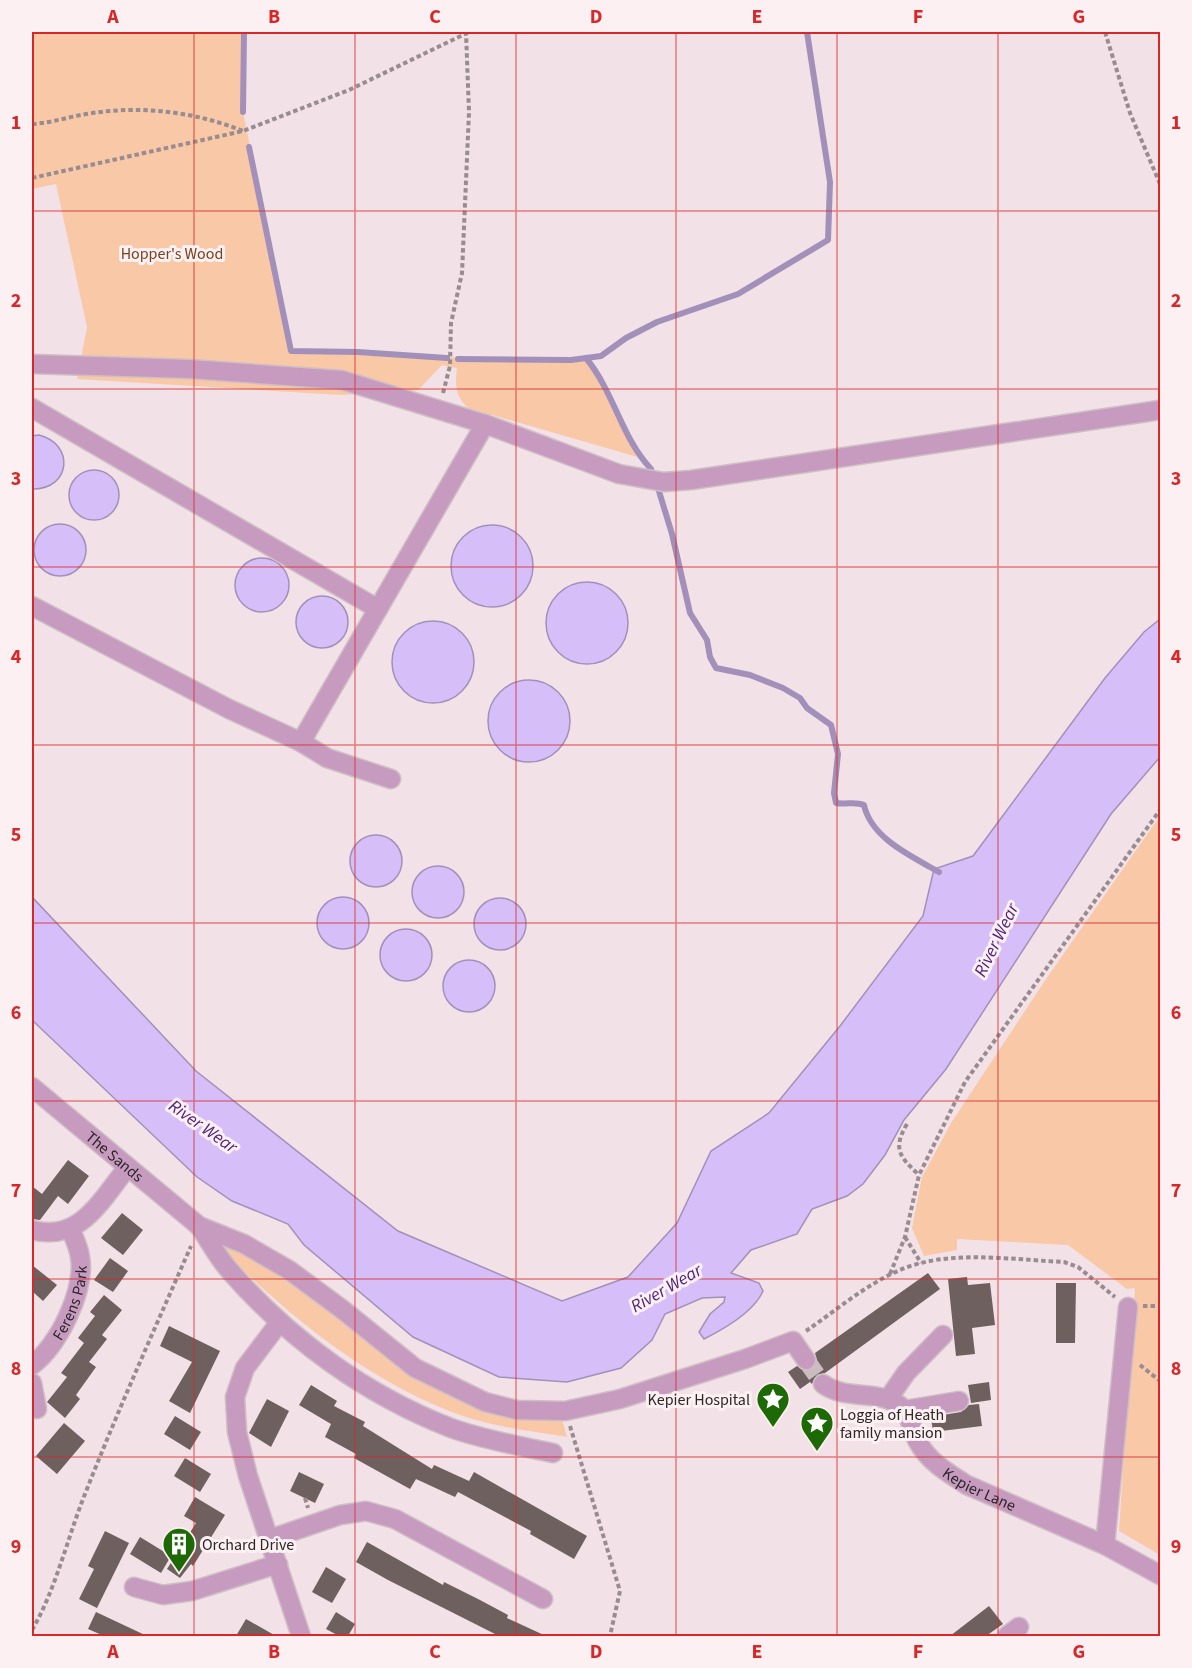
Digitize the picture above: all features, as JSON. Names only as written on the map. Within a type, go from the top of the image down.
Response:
[{"type":"street","points":[[32,364],[189,369],[342,380],[486,424],[619,474],[664,482],[1161,410]]},
{"type":"street","points":[[32,408],[378,609]]},
{"type":"street","points":[[301,742],[486,424]]},
{"type":"street","points":[[32,606],[230,709],[301,742],[327,758],[391,779]]},
{"type":"street","name":"The Sands","points":[[32,1087],[199,1226]]},
{"type":"street","points":[[32,1230],[56,1233],[71,1230],[89,1215],[127,1168]]},
{"type":"street","points":[[199,1226],[228,1269],[279,1323],[333,1365],[406,1409],[454,1429],[553,1452]]},
{"type":"street","points":[[199,1226],[244,1244],[289,1270],[415,1368],[451,1388],[485,1402],[517,1410],[565,1411],[620,1399],[745,1359],[793,1341],[806,1360]]},
{"type":"street","name":"Ferens Park","points":[[32,1365],[43,1357],[59,1334],[81,1275],[80,1257],[71,1230]]},
{"type":"street","points":[[1105,1545],[1128,1307]]},
{"type":"street","points":[[279,1323],[245,1368],[235,1397],[237,1432],[301,1636]]},
{"type":"street","points":[[888,1399],[906,1373],[943,1335]]},
{"type":"street","points":[[32,1383],[37,1409]]},
{"type":"street","points":[[823,1384],[841,1394],[888,1399],[905,1410],[959,1401]]},
{"type":"street","name":"Kepier Lane","points":[[905,1410],[918,1444],[937,1466],[950,1475],[967,1485],[1105,1545],[1161,1575]]},
{"type":"street","points":[[270,1539],[340,1515],[366,1511],[395,1519],[543,1599]]},
{"type":"street","points":[[134,1587],[163,1596],[192,1591],[278,1564]]},
{"type":"path","points":[[32,178],[243,131],[349,90],[467,32],[469,112],[462,273],[451,323],[450,366],[439,411]]},
{"type":"path","points":[[1105,32],[1130,113],[1161,184]]},
{"type":"path","points":[[32,124],[86,114],[140,108],[207,119],[243,131]]},
{"type":"path","points":[[890,1275],[905,1236],[919,1175],[965,1082],[1161,810]]},
{"type":"path","points":[[907,1124],[899,1138],[899,1151],[919,1175]]},
{"type":"path","points":[[32,1630],[44,1610],[69,1536],[128,1388],[199,1226]]},
{"type":"path","points":[[905,1236],[921,1263]]},
{"type":"path","points":[[793,1341],[890,1275],[921,1263],[957,1259],[1064,1262],[1078,1268],[1128,1307],[1161,1305]]},
{"type":"path","points":[[565,1411],[620,1592],[610,1636]]},
{"type":"green space","name":"Hopper's Wood","points":[[32,32],[244,32],[243,112],[291,351],[358,352],[515,361],[586,358],[603,380],[632,446],[641,458],[468,408],[457,390],[457,368],[442,365],[418,390],[341,395],[77,379],[87,327],[56,184],[32,189]]},
{"type":"green space","points":[[1160,816],[1160,1555],[1119,1531],[1135,1288],[1127,1289],[1068,1245],[957,1239],[957,1250],[924,1256],[912,1228],[922,1177],[951,1123],[1044,982]]},
{"type":"green space","points":[[223,1244],[259,1261],[317,1297],[413,1374],[562,1419],[567,1437],[486,1423],[426,1401],[394,1385],[332,1345],[303,1323],[222,1250]]},
{"type":"water","points":[[39,435],[51,440],[59,447],[64,465],[55,482],[46,487],[33,489],[32,436]]},
{"type":"water","points":[[89,470],[99,470],[112,477],[119,490],[119,500],[112,513],[99,520],[89,520],[80,516],[73,509],[69,500],[69,490],[73,481],[80,474]]},
{"type":"water","points":[[60,524],[70,526],[78,532],[84,540],[86,550],[84,560],[78,568],[70,574],[60,576],[50,574],[42,568],[36,560],[34,550],[36,540],[42,532],[50,526]]},
{"type":"water","points":[[492,525],[508,528],[521,537],[530,550],[533,566],[530,582],[521,595],[508,604],[492,607],[476,604],[463,595],[454,582],[451,566],[454,550],[463,537],[476,528]]},
{"type":"water","points":[[257,558],[267,558],[277,562],[285,570],[289,585],[285,600],[277,608],[267,612],[257,612],[247,608],[239,600],[235,590],[235,580],[239,570],[247,562]]},
{"type":"water","points":[[587,582],[603,585],[616,594],[625,607],[628,623],[625,639],[616,652],[603,661],[587,664],[571,661],[558,652],[549,639],[546,623],[549,607],[558,594],[571,585]]},
{"type":"water","points":[[317,596],[327,596],[341,603],[348,622],[341,641],[327,648],[317,648],[307,644],[300,637],[296,627],[296,617],[300,607],[307,600]]},
{"type":"water","name":"River Wear","points":[[1160,619],[1160,757],[1111,814],[946,1069],[904,1120],[885,1155],[863,1184],[847,1196],[812,1209],[797,1234],[751,1250],[731,1273],[759,1283],[763,1291],[759,1299],[746,1313],[704,1339],[699,1332],[710,1314],[724,1302],[725,1297],[702,1298],[665,1314],[652,1340],[621,1368],[567,1382],[499,1377],[413,1337],[304,1245],[288,1224],[232,1201],[197,1177],[32,1020],[32,897],[196,1071],[398,1231],[562,1301],[628,1277],[677,1223],[711,1151],[769,1113],[840,1026],[923,916],[934,869],[973,856],[1105,678],[1144,632]]},
{"type":"water","points":[[433,621],[449,624],[462,633],[471,646],[474,662],[471,678],[462,691],[449,700],[433,703],[417,700],[404,691],[395,678],[392,662],[395,646],[404,633],[417,624]]},
{"type":"water","points":[[529,680],[545,683],[558,692],[567,705],[570,721],[567,737],[558,750],[545,759],[529,762],[513,759],[500,750],[491,737],[488,721],[491,705],[500,692],[513,683]]},
{"type":"water","points":[[371,835],[381,835],[395,842],[402,861],[395,880],[381,887],[371,887],[361,883],[354,876],[350,866],[350,856],[354,846],[361,839]]},
{"type":"water","points":[[433,866],[443,866],[457,873],[464,892],[457,911],[443,918],[433,918],[423,914],[416,907],[412,897],[412,887],[416,877],[423,870]]},
{"type":"water","points":[[338,897],[348,897],[362,904],[369,923],[362,942],[348,949],[338,949],[328,945],[321,938],[317,928],[317,918],[321,908],[328,901]]},
{"type":"water","points":[[495,898],[505,898],[519,905],[526,924],[519,943],[505,950],[495,950],[485,946],[478,939],[474,929],[474,919],[478,909],[485,902]]},
{"type":"water","points":[[401,929],[411,929],[425,936],[432,955],[425,974],[411,981],[401,981],[391,977],[384,970],[380,960],[380,950],[384,940],[391,933]]},
{"type":"water","points":[[464,960],[474,960],[488,967],[495,986],[488,1005],[474,1012],[464,1012],[454,1008],[447,1001],[443,991],[443,981],[447,971],[454,964]]},
{"type":"building","points":[[68,1160],[89,1176],[68,1204],[58,1196],[40,1220],[32,1219],[32,1186],[42,1194]]},
{"type":"building","points":[[122,1213],[143,1230],[123,1255],[101,1238]]},
{"type":"building","points":[[110,1258],[128,1271],[113,1292],[94,1280]]},
{"type":"building","points":[[32,1265],[57,1285],[43,1301],[32,1291]]},
{"type":"building","points":[[928,1273],[940,1289],[825,1373],[817,1375],[812,1384],[810,1382],[800,1389],[788,1372],[797,1366],[806,1371],[813,1369],[817,1360],[815,1353]]},
{"type":"building","points":[[967,1277],[968,1285],[990,1283],[995,1325],[972,1328],[975,1354],[956,1356],[948,1279]]},
{"type":"building","points":[[1056,1283],[1076,1283],[1075,1343],[1056,1343]]},
{"type":"building","points":[[104,1295],[122,1310],[102,1335],[107,1339],[89,1362],[96,1367],[76,1395],[80,1399],[65,1418],[47,1402],[67,1377],[61,1373],[84,1343],[78,1338],[95,1316],[90,1312]]},
{"type":"building","points":[[169,1326],[220,1351],[190,1413],[169,1401],[192,1362],[160,1346]]},
{"type":"building","points":[[989,1382],[991,1400],[971,1403],[968,1385]]},
{"type":"building","points":[[311,1385],[337,1401],[334,1406],[365,1422],[363,1426],[432,1469],[434,1465],[469,1481],[474,1472],[587,1536],[574,1559],[530,1534],[531,1531],[458,1492],[455,1497],[416,1479],[410,1489],[354,1458],[356,1454],[325,1437],[331,1424],[299,1405]]},
{"type":"building","points":[[267,1399],[289,1411],[271,1447],[249,1433]]},
{"type":"building","points":[[979,1404],[982,1426],[933,1432],[931,1417],[961,1412],[969,1405]]},
{"type":"building","points":[[175,1416],[201,1432],[190,1450],[164,1434]]},
{"type":"building","points":[[64,1423],[85,1441],[57,1474],[36,1456]]},
{"type":"building","points":[[185,1458],[211,1474],[200,1492],[174,1476]]},
{"type":"building","points":[[299,1472],[324,1484],[315,1503],[290,1491]]},
{"type":"building","points":[[195,1497],[225,1515],[193,1566],[191,1564],[180,1578],[167,1569],[196,1523],[184,1516]]},
{"type":"building","points":[[105,1531],[129,1543],[97,1608],[79,1599],[94,1569],[88,1566]]},
{"type":"building","points":[[140,1537],[171,1556],[161,1573],[130,1554]]},
{"type":"building","points":[[367,1542],[443,1585],[444,1582],[508,1615],[507,1618],[546,1636],[499,1636],[388,1580],[356,1562]]},
{"type":"building","points":[[326,1567],[346,1579],[332,1603],[312,1592]]},
{"type":"building","points":[[989,1606],[1003,1624],[986,1636],[950,1636]]},
{"type":"building","points":[[96,1612],[147,1636],[104,1636],[88,1629]]},
{"type":"building","points":[[336,1612],[355,1624],[348,1636],[339,1636],[326,1629]]},
{"type":"building","points":[[246,1619],[276,1636],[236,1636]]},
{"type":"waterway","points":[[243,112],[244,32]]},
{"type":"waterway","points":[[458,359],[571,360],[601,356],[626,338],[657,322],[738,294],[828,240],[830,182],[807,32]]},
{"type":"waterway","points":[[249,147],[291,351],[358,352],[447,358]]},
{"type":"waterway","points":[[586,358],[604,386],[632,443],[651,469]]},
{"type":"waterway","points":[[658,488],[672,534],[690,613],[707,640],[710,657],[716,668],[750,675],[783,688],[800,698],[807,708],[831,725],[838,754],[834,793],[836,803],[864,805],[868,817],[883,836],[939,872]]},
{"type":"tunnel","points":[[806,1360],[823,1384]]},
{"type":"place","name":"Kepier Hospital","points":[[773,1428]]},
{"type":"place","name":"Loggia of Heath family mansion","points":[[817,1452]]},
{"type":"place","name":"Orchard Drive","points":[[179,1573]]}]
